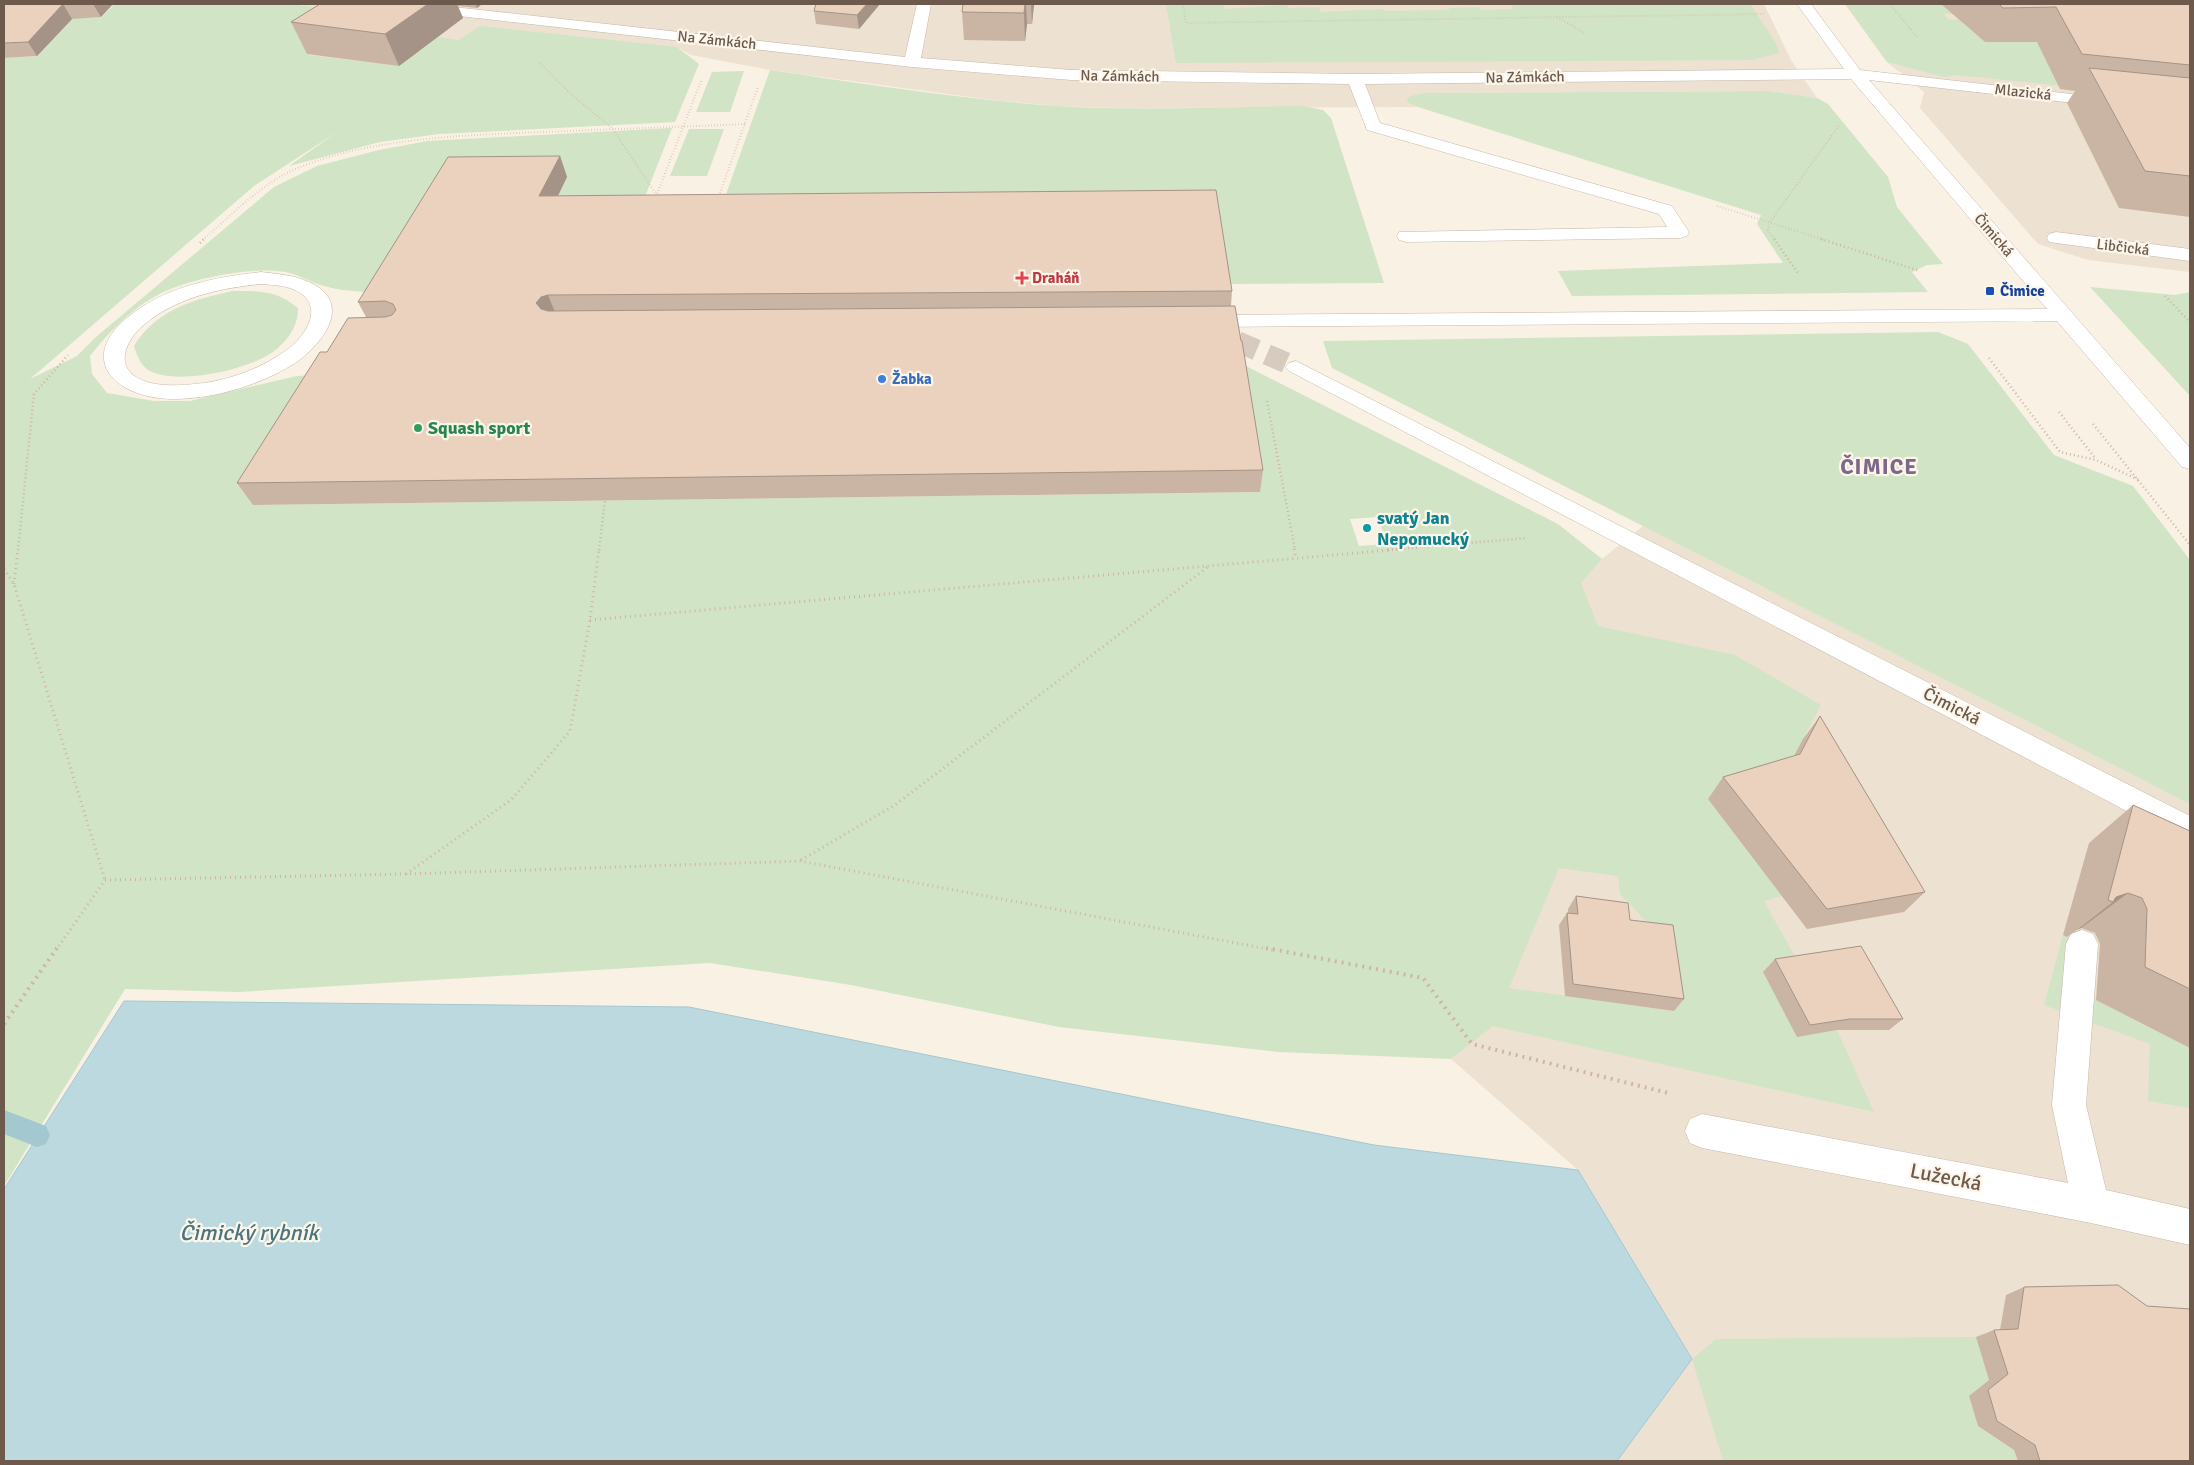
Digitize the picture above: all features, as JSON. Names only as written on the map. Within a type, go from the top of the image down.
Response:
[{"type":"street","name":"Na Zámkách","points":[[388,4],[912,62],[1071,76],[1354,79],[1855,74]]},
{"type":"street","points":[[912,62],[924,4]]},
{"type":"street","name":"Čimická","points":[[1804,4],[1855,74],[2190,462]]},
{"type":"street","name":"Mlazická","points":[[1855,74],[2121,103]]},
{"type":"street","points":[[1354,79],[1373,126],[1666,210],[1680,232],[1406,236]]},
{"type":"street","name":"Libčická","points":[[2056,238],[2190,256]]},
{"type":"street","points":[[260,278],[287,281],[308,288],[320,300],[326,333],[268,370],[232,383],[194,391],[159,391],[132,384],[116,370],[113,353],[123,334],[142,316],[175,298],[197,289],[230,281],[260,278]]},
{"type":"street","points":[[1181,321],[2063,315]]},
{"type":"street","name":"Čimická","points":[[1296,367],[2190,830]]},
{"type":"street","points":[[2082,944],[2069,1105],[2091,1205]]},
{"type":"street","name":"Lužecká","points":[[1702,1131],[2091,1205],[2190,1227]]},
{"type":"path","points":[[1183,4],[1186,23],[1768,14]]},
{"type":"path","points":[[527,20],[536,58],[572,95],[612,128],[656,194]]},
{"type":"path","points":[[716,204],[760,79]]},
{"type":"path","points":[[653,202],[702,80]]},
{"type":"path","points":[[1829,316],[1768,230],[1770,222],[1842,122]]},
{"type":"path","points":[[200,243],[250,198],[287,173],[317,161],[387,144],[417,140],[612,128],[745,124]]},
{"type":"path","points":[[1714,205],[1770,222]]},
{"type":"path","points":[[2161,292],[2190,322]]},
{"type":"path","points":[[14,584],[34,394],[70,353]]},
{"type":"path","points":[[1296,367],[1261,369],[1296,558]]},
{"type":"path","points":[[2059,412],[2096,460],[2139,480],[2190,545]]},
{"type":"path","points":[[406,874],[511,800],[570,731],[590,620],[605,501]]},
{"type":"path","points":[[590,620],[1534,537]]},
{"type":"path","points":[[800,861],[896,805],[1209,565]]},
{"type":"path","points":[[4,570],[14,584],[105,880]]},
{"type":"path","points":[[105,880],[406,874],[800,861],[1422,978],[1472,1044],[1667,1092],[1702,1131]]},
{"type":"path","points":[[4,1024],[105,880]]},
{"type":"shaded area","points":[[288,4],[1764,4],[1791,60],[1817,98],[1769,91],[1426,93],[1408,103],[1418,107],[1120,108],[1056,106],[992,100],[770,70],[691,55],[677,47],[344,111],[219,92],[342,10]]},
{"type":"shaded area","points":[[1845,4],[2190,4],[2190,272],[2088,260],[2038,244],[1920,108],[1924,92],[1887,62]]},
{"type":"shaded area","points":[[1643,526],[2190,804],[2190,1461],[1617,1461],[1692,1359],[1578,1170],[1451,1059],[1493,1025],[1598,626],[1580,583],[1602,559]]},
{"type":"green space","points":[[65,4],[79,18],[101,17],[113,4],[89,32],[114,4],[288,4],[361,12],[307,55],[399,66],[438,37],[458,40],[480,26],[677,47],[699,64],[675,122],[439,134],[380,142],[289,166],[337,132],[254,186],[30,379],[77,356],[96,337],[274,187],[317,166],[379,150],[427,141],[672,128],[637,217],[547,218],[567,177],[389,292],[335,289],[284,272],[248,271],[214,276],[181,285],[154,297],[128,316],[104,339],[90,356],[92,374],[107,393],[154,401],[190,401],[297,376],[333,374],[253,505],[1259,492],[1240,363],[1558,524],[1602,559],[1581,583],[1598,626],[1735,655],[1821,705],[1805,735],[1822,757],[1782,896],[1764,901],[1800,966],[1763,972],[1797,1036],[1837,1030],[1874,1112],[1493,1026],[1451,1059],[1279,1052],[1059,1027],[851,985],[710,963],[239,992],[125,989],[4,1186],[4,58],[37,56]],"holes":[[[1378,517],[1387,544],[1359,546],[1350,519]],[[1559,868],[1618,876],[1620,894],[1662,938],[1673,1011],[1509,988]]]},
{"type":"green space","points":[[1166,4],[1223,4],[1224,9],[1287,5],[1288,8],[1319,7],[1321,12],[1384,9],[1385,11],[1449,10],[1449,8],[1479,7],[1481,10],[1513,9],[1510,4],[1750,4],[1776,43],[1779,53],[1752,60],[1176,63]]},
{"type":"green space","points":[[1845,4],[1941,4],[1953,14],[1944,14],[1949,20],[1965,19],[1968,28],[1985,42],[2052,41],[2190,99],[1957,75],[1944,77],[1887,62]]},
{"type":"green space","points":[[770,70],[948,95],[1056,106],[1148,108],[1302,106],[1323,110],[1331,118],[1384,283],[1226,284],[718,217]]},
{"type":"green space","points":[[744,71],[730,112],[696,112],[712,72]]},
{"type":"green space","points":[[1769,91],[1817,98],[1828,104],[1888,177],[1897,207],[1943,264],[1927,265],[1912,272],[1928,292],[1572,296],[1558,271],[1783,263],[1757,224],[1761,215],[1418,107],[1408,103],[1407,99],[1411,96],[1425,93]]},
{"type":"green space","points":[[689,129],[724,129],[707,176],[670,176]]},
{"type":"green space","points":[[2090,287],[2175,295],[2190,292],[2190,396]]},
{"type":"green space","points":[[233,291],[260,292],[275,295],[298,308],[297,320],[292,330],[278,348],[252,363],[197,376],[179,377],[163,375],[150,371],[142,364],[134,346],[153,323],[190,302]]},
{"type":"green space","points":[[1938,332],[1968,344],[2054,455],[2133,486],[2190,560],[2190,804],[1332,368],[1323,341]]},
{"type":"green space","points":[[2063,935],[2099,952],[2088,996],[2190,1047],[2190,1108],[2148,1101],[2150,1044],[2044,1005]]},
{"type":"green space","points":[[1976,1337],[1989,1380],[1969,1396],[1978,1426],[2014,1450],[2018,1461],[1723,1461],[1692,1359],[1716,1339]]},
{"type":"water","name":"Čimický rybník","points":[[124,1001],[689,1007],[1374,1145],[1578,1170],[1692,1359],[1617,1461],[4,1461],[4,1189]]},
{"type":"building","points":[[4,4],[63,4],[28,42],[4,43]]},
{"type":"building","points":[[320,4],[428,4],[385,34],[291,22]]},
{"type":"building","points":[[816,4],[867,4],[857,15],[814,11]]},
{"type":"building","points":[[963,4],[1025,4],[1024,13],[962,12]]},
{"type":"building","points":[[1999,4],[2190,4],[2190,65],[2082,54],[2056,7],[2003,8]]},
{"type":"building","points":[[2089,68],[2190,78],[2190,176],[2145,171]]},
{"type":"building","points":[[560,156],[539,196],[1216,190],[1232,291],[548,295],[541,297],[536,303],[541,309],[548,311],[1235,306],[1263,470],[237,483],[320,352],[327,352],[348,318],[385,317],[392,315],[396,310],[393,304],[385,301],[358,302],[448,157]]},
{"type":"building","points":[[1820,716],[1925,892],[1827,909],[1723,777],[1800,754]]},
{"type":"building","points":[[2133,805],[2190,831],[2190,989],[2145,967],[2147,909],[2142,898],[2128,893],[2116,897],[2113,902],[2108,900]]},
{"type":"building","points":[[1576,896],[1628,903],[1630,920],[1673,925],[1684,999],[1573,984],[1567,913],[1578,914]]},
{"type":"building","points":[[1861,946],[1903,1019],[1850,1019],[1810,1025],[1775,959]]},
{"type":"building","points":[[2118,1285],[2147,1306],[2190,1309],[2190,1461],[2040,1461],[2035,1445],[1997,1421],[1988,1390],[2008,1374],[1994,1330],[2018,1329],[2024,1287]]},
{"type":"waterway","points":[[4,1122],[37,1135]]},
{"type":"tunnel","points":[[1208,329],[1296,367]]},
{"type":"place","name":"Draháň","points":[[1022,278]]},
{"type":"place","name":"Čimice","points":[[1990,291]]},
{"type":"place","name":"Žabka","points":[[882,379]]},
{"type":"place","name":"Squash sport","points":[[418,428]]},
{"type":"place","name":"svatý Jan Nepomucký","points":[[1367,528]]},
{"type":"district","name":"ČIMICE","points":[[1879,466]]}]
